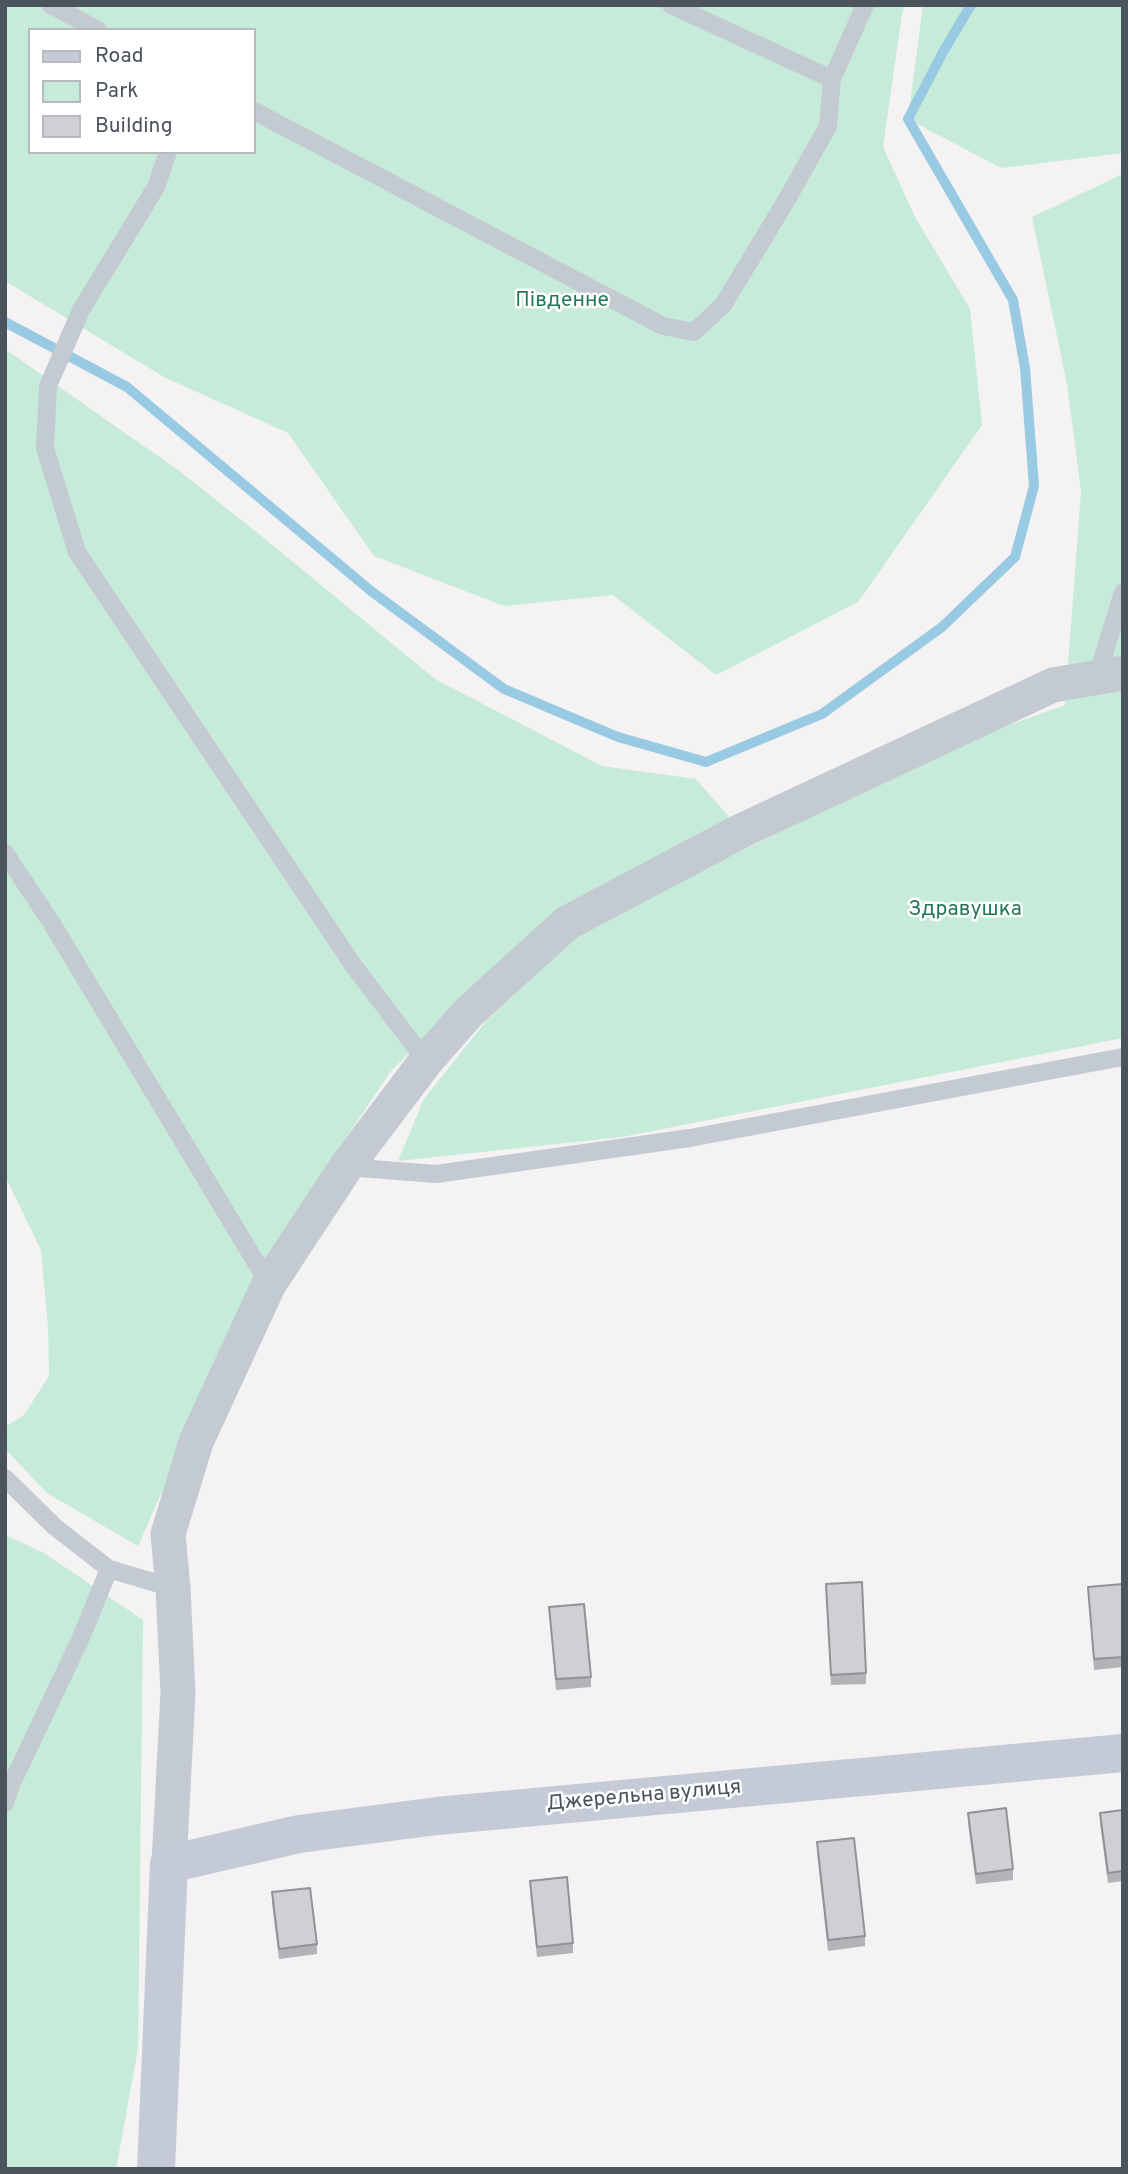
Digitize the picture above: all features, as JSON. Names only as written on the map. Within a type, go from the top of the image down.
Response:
[{"type":"street","points":[[156,2169],[178,1693],[168,1534],[196,1442],[269,1283],[346,1167],[426,1061],[468,1013],[567,923],[741,831],[1041,690],[1054,685],[1110,675]]},
{"type":"street","name":"Джерельна вулиця","points":[[169,1864],[299,1835],[437,1815],[1123,1754]]},
{"type":"lane","points":[[51,5],[94,28]]},
{"type":"lane","points":[[671,5],[832,79]]},
{"type":"lane","points":[[256,112],[663,326],[694,332],[723,305],[828,126],[832,79],[865,5]]},
{"type":"lane","points":[[167,154],[156,187],[80,310],[48,386],[46,448],[77,552],[353,965],[426,1061]]},
{"type":"lane","points":[[1110,675],[1123,592]]},
{"type":"lane","points":[[5,853],[51,922],[269,1283]]},
{"type":"lane","points":[[346,1167],[436,1174],[463,1171],[690,1138],[1123,1057]]},
{"type":"lane","points":[[5,1478],[55,1527],[109,1569],[173,1588]]},
{"type":"lane","points":[[5,1803],[109,1569]]},
{"type":"green space","name":"Південне","points":[[5,5],[905,5],[883,147],[915,217],[970,309],[982,425],[858,602],[716,675],[613,595],[504,606],[374,556],[288,433],[164,377],[5,281]]},
{"type":"green space","points":[[923,5],[1123,5],[1123,153],[1001,168],[908,119]]},
{"type":"green space","name":"Здравушка","points":[[1123,174],[1123,1038],[622,1137],[398,1161],[424,1099],[486,1021],[594,921],[762,841],[942,749],[1065,705],[1081,492],[1067,384],[1032,217]]},
{"type":"green space","points":[[5,349],[178,470],[435,679],[602,766],[696,779],[731,819],[469,993],[391,1071],[309,1193],[241,1312],[138,1546],[47,1493],[5,1449],[5,1427],[24,1415],[49,1376],[48,1327],[41,1250],[5,1176]]},
{"type":"green space","points":[[5,1535],[44,1553],[143,1620],[138,2049],[116,2169],[5,2169]]},
{"type":"building","points":[[862,1582],[866,1673],[831,1675],[826,1584]]},
{"type":"building","points":[[1123,1584],[1123,1657],[1094,1659],[1088,1587]]},
{"type":"building","points":[[584,1604],[591,1677],[556,1679],[549,1607]]},
{"type":"building","points":[[1006,1808],[1013,1869],[976,1874],[968,1813]]},
{"type":"building","points":[[1123,1810],[1123,1871],[1108,1873],[1100,1813]]},
{"type":"building","points":[[854,1838],[865,1936],[828,1940],[817,1842]]},
{"type":"building","points":[[567,1877],[573,1943],[537,1947],[530,1881]]},
{"type":"building","points":[[310,1888],[317,1944],[279,1949],[272,1892]]},
{"type":"waterway","points":[[5,322],[127,387],[371,591],[504,689],[618,737],[706,762],[822,714],[942,627],[1015,557],[1034,486],[1025,368],[1013,300],[908,119],[971,5]]}]
